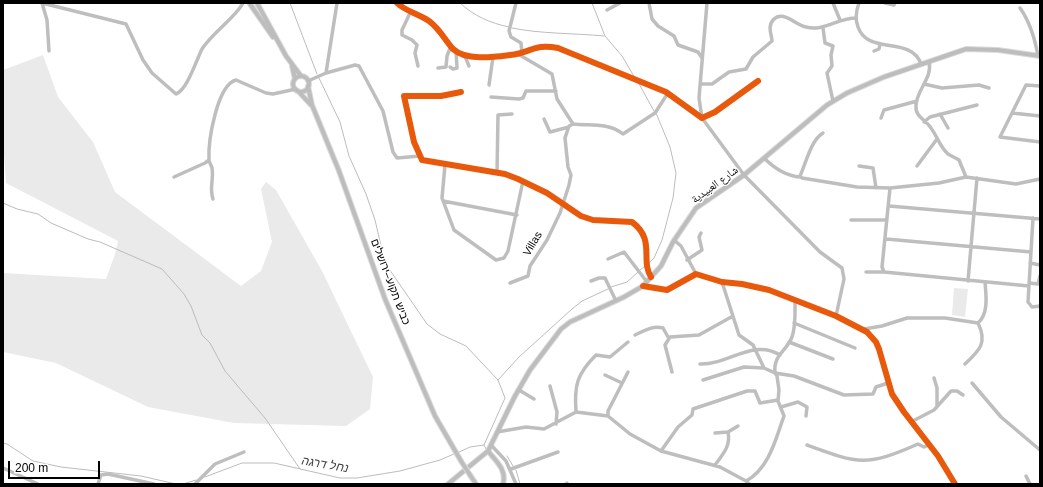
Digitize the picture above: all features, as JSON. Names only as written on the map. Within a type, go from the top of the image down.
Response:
[{"type":"main road","points":[[247,3],[251,3],[291,64],[301,76],[308,81],[312,105]]},
{"type":"main road","points":[[257,3],[286,56]]},
{"type":"main road","name":"شارع العبيدية","points":[[448,484],[488,451],[519,390],[543,351],[561,329],[570,322],[616,301],[643,286],[660,266],[674,240],[696,208],[744,175],[833,101],[884,77],[971,48],[1039,56]]},
{"type":"main road","points":[[291,64],[295,79],[295,89],[312,105]]},
{"type":"main road","points":[[295,79],[301,76]]},
{"type":"main road","points":[[295,89],[302,91],[308,86]]},
{"type":"main road","name":"כביש תקוע–ירושלים","points":[[312,105],[339,171],[385,300],[435,416],[476,484]]},
{"type":"main road","points":[[488,451],[500,466],[504,475],[503,484]]},
{"type":"street","points":[[49,51],[47,20],[42,3],[126,24],[143,60],[152,73],[176,94],[181,92],[186,86],[203,48],[243,3]]},
{"type":"street","points":[[326,73],[337,3]]},
{"type":"street","points":[[397,3],[431,22],[451,46],[464,54],[494,57],[520,54],[539,46],[558,48],[640,80],[668,93],[702,118],[744,175],[820,252],[842,268],[844,279],[836,316]]},
{"type":"street","points":[[516,3],[509,31],[511,37],[521,43],[520,54]]},
{"type":"street","points":[[607,10],[620,3]]},
{"type":"street","points":[[649,3],[652,19],[655,23],[674,36],[678,45],[698,52],[703,58]]},
{"type":"street","points":[[702,118],[699,98],[707,3]]},
{"type":"street","points":[[833,3],[840,20]]},
{"type":"street","points":[[860,3],[856,18],[860,32],[867,39],[880,44],[905,48],[918,56],[921,64]]},
{"type":"street","points":[[885,3],[894,5],[895,3]]},
{"type":"street","points":[[1020,8],[1026,22],[1032,29],[1039,56]]},
{"type":"street","points":[[410,11],[402,30],[402,35],[412,40],[417,45],[415,53],[418,66]]},
{"type":"street","points":[[700,84],[712,84],[734,70],[746,69],[753,57],[772,41],[771,24],[772,20],[777,17],[787,17],[805,27],[823,28],[840,20],[856,18]]},
{"type":"street","points":[[823,28],[826,43],[833,46],[831,55],[832,66],[827,73],[833,101]]},
{"type":"street","points":[[874,51],[879,49],[880,44]]},
{"type":"street","points":[[438,68],[446,67],[447,56],[451,46]]},
{"type":"street","points":[[450,66],[453,69],[457,68],[456,50]]},
{"type":"street","points":[[464,54],[469,66]]},
{"type":"street","points":[[520,54],[552,74],[560,105],[573,124]]},
{"type":"street","points":[[489,86],[494,57]]},
{"type":"street","points":[[929,62],[930,70],[917,101],[917,111],[924,122],[931,127],[937,139],[949,154],[959,160],[966,177]]},
{"type":"street","points":[[308,81],[326,73],[355,65],[359,66],[383,111],[393,152],[397,158],[420,156]]},
{"type":"street","points":[[213,199],[210,186],[212,168],[209,160],[211,129],[216,107],[228,85],[236,80],[266,93],[295,89]]},
{"type":"street","points":[[702,118],[715,112],[758,81]]},
{"type":"street","points":[[924,84],[942,88],[979,85],[989,88]]},
{"type":"street","points":[[1040,86],[1026,85],[1000,138],[1040,142]]},
{"type":"street","points":[[491,97],[519,99],[523,98],[526,91],[556,91]]},
{"type":"street","points":[[461,92],[441,96],[404,96],[414,142],[422,160],[497,173],[524,181],[563,203],[581,216],[593,220],[626,221],[637,226],[646,242],[648,251],[646,269],[651,277]]},
{"type":"street","points":[[544,119],[550,132],[569,127],[573,124],[616,128],[623,134],[655,113],[668,93]]},
{"type":"street","points":[[881,118],[884,110],[917,101]]},
{"type":"street","points":[[924,122],[930,117],[977,106]]},
{"type":"street","points":[[1012,113],[1040,116]]},
{"type":"street","points":[[497,173],[498,115],[512,114]]},
{"type":"street","points":[[940,114],[948,128]]},
{"type":"street","name":"Villas","points":[[510,283],[528,276],[528,270],[547,240],[563,203],[571,175],[568,168],[565,138],[569,127]]},
{"type":"street","points":[[800,177],[817,137],[823,133]]},
{"type":"street","points":[[917,166],[937,139]]},
{"type":"street","points":[[764,158],[773,167],[792,176],[857,188],[890,188],[932,184],[966,177],[1016,184],[1040,179]]},
{"type":"street","points":[[174,177],[209,160]]},
{"type":"street","points":[[445,165],[442,194],[443,201],[455,232],[498,260],[506,256],[524,181]]},
{"type":"street","points":[[859,166],[873,168],[876,188]]},
{"type":"street","points":[[968,281],[977,178]]},
{"type":"street","points":[[884,272],[882,267],[890,188]]},
{"type":"street","points":[[443,201],[517,215]]},
{"type":"street","points":[[889,206],[1040,219]]},
{"type":"street","points":[[1034,218],[1030,263],[1029,305],[1040,306]]},
{"type":"street","points":[[851,220],[887,220]]},
{"type":"street","points":[[687,260],[702,250],[699,237],[701,233]]},
{"type":"street","points":[[886,239],[1031,252]]},
{"type":"street","points":[[674,240],[681,246],[687,260],[696,274],[722,282],[742,284],[770,290],[836,316],[863,329],[876,342],[888,383],[896,400],[955,484]]},
{"type":"street","points":[[608,258],[624,252],[647,282]]},
{"type":"street","points":[[1030,263],[1040,265]]},
{"type":"street","points":[[866,272],[884,272],[968,281],[1029,285],[1038,284],[1040,276]]},
{"type":"street","points":[[643,286],[667,290],[696,274]]},
{"type":"street","points":[[591,281],[598,278],[605,278],[616,301]]},
{"type":"street","points":[[722,282],[739,335],[750,342],[764,368]]},
{"type":"street","points":[[978,323],[986,308],[985,282]]},
{"type":"street","points":[[497,432],[526,427],[544,429],[556,424],[576,412],[608,416],[630,434],[661,451],[715,465],[748,482],[755,476],[769,456],[784,416],[778,400],[778,380],[775,373],[775,362],[789,342],[794,323],[795,300]]},
{"type":"street","points":[[635,335],[648,328],[660,326],[663,328],[668,337],[699,335],[732,316]]},
{"type":"street","points":[[863,329],[882,326],[907,318],[945,318],[978,323]]},
{"type":"street","points":[[794,323],[854,348]]},
{"type":"street","points":[[965,364],[979,351],[983,335],[978,323]]},
{"type":"street","points":[[670,337],[665,345],[672,372]]},
{"type":"street","points":[[576,412],[575,387],[590,361],[596,355],[610,357],[628,342]]},
{"type":"street","points":[[789,342],[833,359]]},
{"type":"street","points":[[700,364],[723,360],[755,350],[773,350],[780,355]]},
{"type":"street","points":[[703,380],[744,367],[764,368],[775,373],[794,376],[844,395],[873,394],[876,387],[888,383]]},
{"type":"street","points":[[608,416],[608,411],[628,372]]},
{"type":"street","points":[[605,375],[622,383]]},
{"type":"street","points":[[934,378],[937,388],[937,406]]},
{"type":"street","points":[[972,383],[1001,417],[1040,450]]},
{"type":"street","points":[[550,386],[556,412],[556,424]]},
{"type":"street","points":[[519,390],[534,399]]},
{"type":"street","points":[[911,422],[934,410],[954,390],[963,394]]},
{"type":"street","points":[[661,451],[678,427],[692,416],[693,409],[747,391],[755,391],[760,403],[778,400]]},
{"type":"street","points":[[781,406],[798,402],[807,407],[806,416]]},
{"type":"street","points":[[715,433],[728,432],[738,426]]},
{"type":"street","points":[[715,465],[728,447],[728,432]]},
{"type":"street","points":[[806,446],[843,458],[868,462],[885,458],[918,444],[924,447],[929,445]]},
{"type":"street","points":[[491,445],[511,469],[516,484]]},
{"type":"street","points":[[194,484],[215,464],[244,452]]},
{"type":"street","points":[[511,469],[558,452]]},
{"type":"street","points":[[3,468],[38,484]]},
{"type":"street","points":[[98,484],[101,475],[108,474],[154,484]]},
{"type":"street","points":[[1026,476],[1030,484]]},
{"type":"shaded area","points":[[43,55],[58,97],[93,142],[115,192],[241,286],[261,271],[272,242],[261,189],[266,182],[276,190],[322,271],[373,377],[370,409],[346,426],[234,423],[148,407],[56,363],[3,352],[3,273],[106,279],[118,241],[6,183],[3,140],[3,70]]},
{"type":"shaded area","points":[[954,288],[968,289],[965,317],[952,315]]},
{"type":"waterway","points":[[290,3],[317,74]]},
{"type":"waterway","points":[[460,3],[471,12],[483,18],[509,27]]},
{"type":"waterway","points":[[592,3],[605,36],[622,56],[635,78]]},
{"type":"waterway","points":[[512,28],[604,36]]},
{"type":"waterway","points":[[319,78],[340,122],[349,156],[366,194],[375,220],[385,263],[427,324],[440,334],[466,346],[498,380],[505,398],[484,445]]},
{"type":"waterway","points":[[638,82],[654,111]]},
{"type":"waterway","points":[[648,264],[654,258],[662,240],[673,198],[676,173],[670,147],[656,113]]},
{"type":"waterway","points":[[3,203],[17,209],[38,214],[51,223],[88,239],[100,242],[162,269],[184,294],[191,306],[202,335],[210,343],[225,371],[265,418],[300,469]]},
{"type":"waterway","points":[[640,270],[645,266]]},
{"type":"waterway","points":[[611,287],[627,282],[638,272]]},
{"type":"waterway","points":[[498,380],[519,357],[572,309],[582,301],[608,289]]},
{"type":"waterway","name":"נחל דרגה","points":[[3,443],[7,444],[33,461],[61,467],[141,476],[176,484]]},
{"type":"waterway","name":"נחל דרגה","points":[[457,453],[470,447],[484,445],[486,449]]},
{"type":"waterway","name":"נחל דרגה","points":[[205,477],[242,463],[274,463],[340,478],[357,478],[400,471],[440,460],[454,454]]},
{"type":"waterway","name":"נחל דרגה","points":[[507,456],[513,466]]},
{"type":"waterway","name":"נחל דרגה","points":[[516,470],[520,484]]},
{"type":"waterway","name":"נחל דרגה","points":[[183,484],[196,480]]},
{"type":"cycle path","points":[[397,3],[433,24],[453,49],[459,53],[473,57],[496,57],[517,54],[538,47],[558,48],[666,92],[702,118],[715,112],[758,81]]},
{"type":"cycle path","points":[[461,92],[441,96],[404,96],[414,142],[422,160],[505,174],[547,193],[581,216],[593,220],[632,222],[644,236],[648,270],[651,277]]},
{"type":"cycle path","points":[[643,286],[667,290],[696,274],[722,282],[742,284],[769,290],[836,316],[867,332],[876,342],[879,349],[892,394],[938,456],[955,484]]}]
